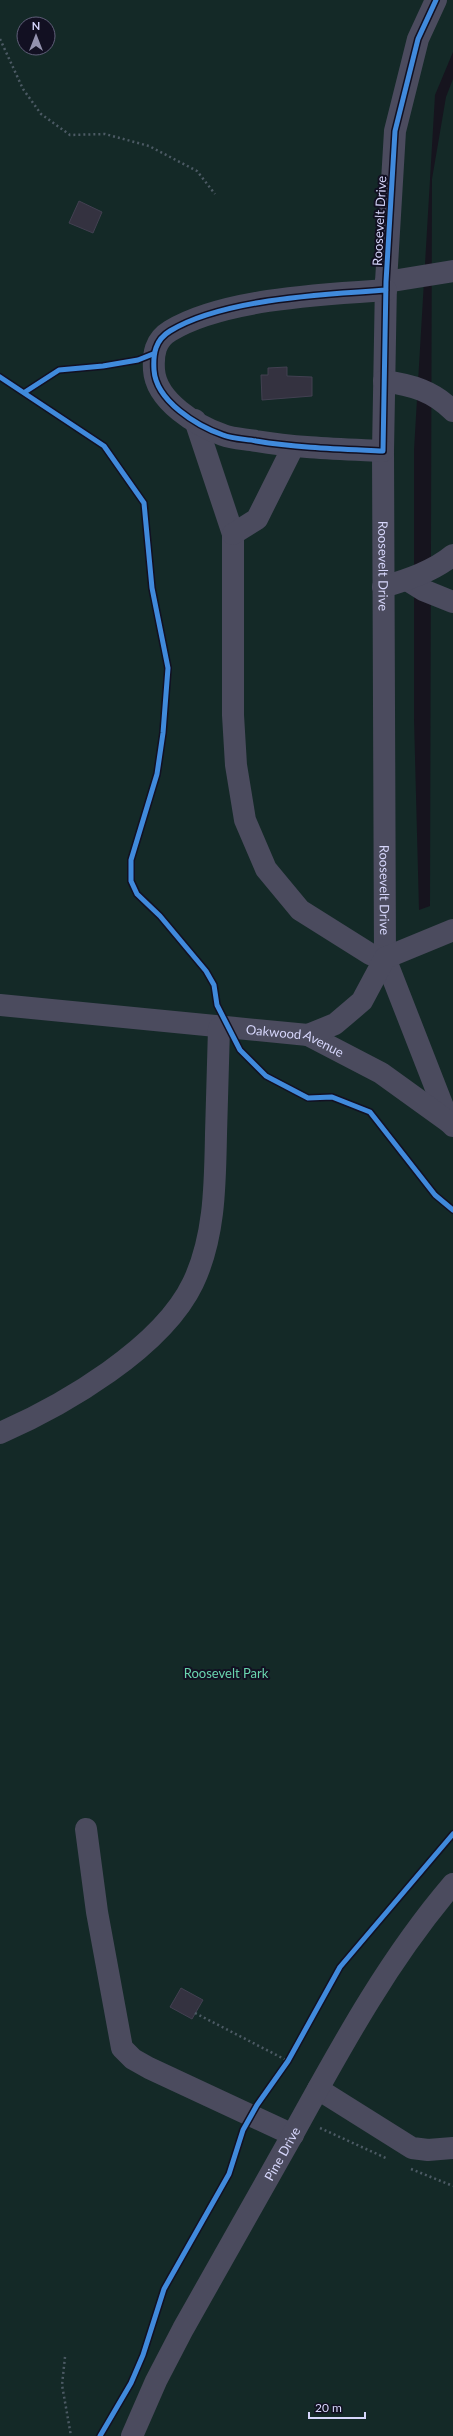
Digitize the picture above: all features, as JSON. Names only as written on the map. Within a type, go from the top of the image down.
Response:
[{"type":"street","name":"Roosevelt Drive","points":[[436,0],[418,39],[395,131],[386,286],[383,451],[384,958],[451,1124]]},
{"type":"street","points":[[383,451],[293,447],[224,436],[184,415],[165,397],[159,388],[154,375],[153,354],[158,343],[169,332],[189,322],[220,311],[275,300],[386,286],[453,271]]},
{"type":"street","points":[[384,381],[409,385],[427,391],[442,399],[453,411]]},
{"type":"street","points":[[194,420],[233,534],[232,716],[236,765],[245,820],[266,869],[300,910],[370,954],[384,958],[453,930]]},
{"type":"street","points":[[233,534],[257,519],[293,447]]},
{"type":"street","points":[[383,587],[407,580],[446,561],[453,555]]},
{"type":"street","points":[[407,580],[422,590],[453,602]]},
{"type":"street","points":[[308,1035],[335,1024],[357,1006],[384,958]]},
{"type":"street","name":"Oakwood Avenue","points":[[0,1005],[219,1028],[308,1035],[381,1073],[451,1124]]},
{"type":"street","points":[[0,1433],[72,1396],[113,1368],[147,1340],[177,1309],[193,1283],[205,1250],[212,1216],[215,1180],[219,1028]]},
{"type":"street","points":[[86,1829],[97,1912],[122,2048],[133,2059],[149,2068],[297,2127]]},
{"type":"street","name":"Pine Drive","points":[[132,2436],[156,2380],[183,2329],[318,2089],[375,1991],[424,1919],[453,1884]]},
{"type":"street","points":[[318,2089],[412,2148],[428,2150],[453,2148]]},
{"type":"path","points":[[0,39],[23,89],[41,114],[70,135],[105,134],[149,146],[197,171],[215,194]]},
{"type":"path","points":[[25,392],[59,370],[103,366],[138,360],[153,354]]},
{"type":"path","points":[[196,2013],[288,2061]]},
{"type":"path","points":[[297,2127],[391,2160]]},
{"type":"path","points":[[405,2166],[453,2186]]},
{"type":"path","points":[[65,2357],[62,2386],[71,2436]]},
{"type":"green space","name":"Roosevelt Park","points":[[0,0],[453,0],[453,52],[435,95],[414,450],[414,719],[419,910],[430,906],[432,179],[446,97],[453,79],[453,2436],[0,2436]]},
{"type":"building","points":[[79,201],[102,212],[93,233],[69,223]]},
{"type":"building","points":[[287,367],[287,376],[312,377],[312,396],[262,400],[261,375],[268,375],[268,368]]},
{"type":"building","points":[[181,1988],[203,2000],[192,2019],[170,2007]]},
{"type":"cycle path","points":[[386,290],[361,292],[305,296],[275,300],[245,305],[192,320],[170,331],[158,343],[154,358],[156,381],[170,402],[190,419],[213,431],[227,436],[319,448],[383,451],[386,282],[395,131],[418,39],[436,0]]},
{"type":"cycle path","points":[[25,392],[59,370],[103,366],[138,360],[153,354]]},
{"type":"cycle path","points":[[0,377],[104,446],[144,503],[152,588],[168,668],[163,733],[157,774],[131,860],[131,881],[137,894],[160,916],[206,971],[214,985],[217,1005],[240,1050],[266,1076],[308,1098],[332,1097],[370,1112],[435,1195],[453,1210]]},
{"type":"cycle path","points":[[100,2436],[131,2383],[143,2355],[164,2289],[229,2174],[243,2130],[257,2105],[288,2061],[340,1967],[453,1834]]}]
